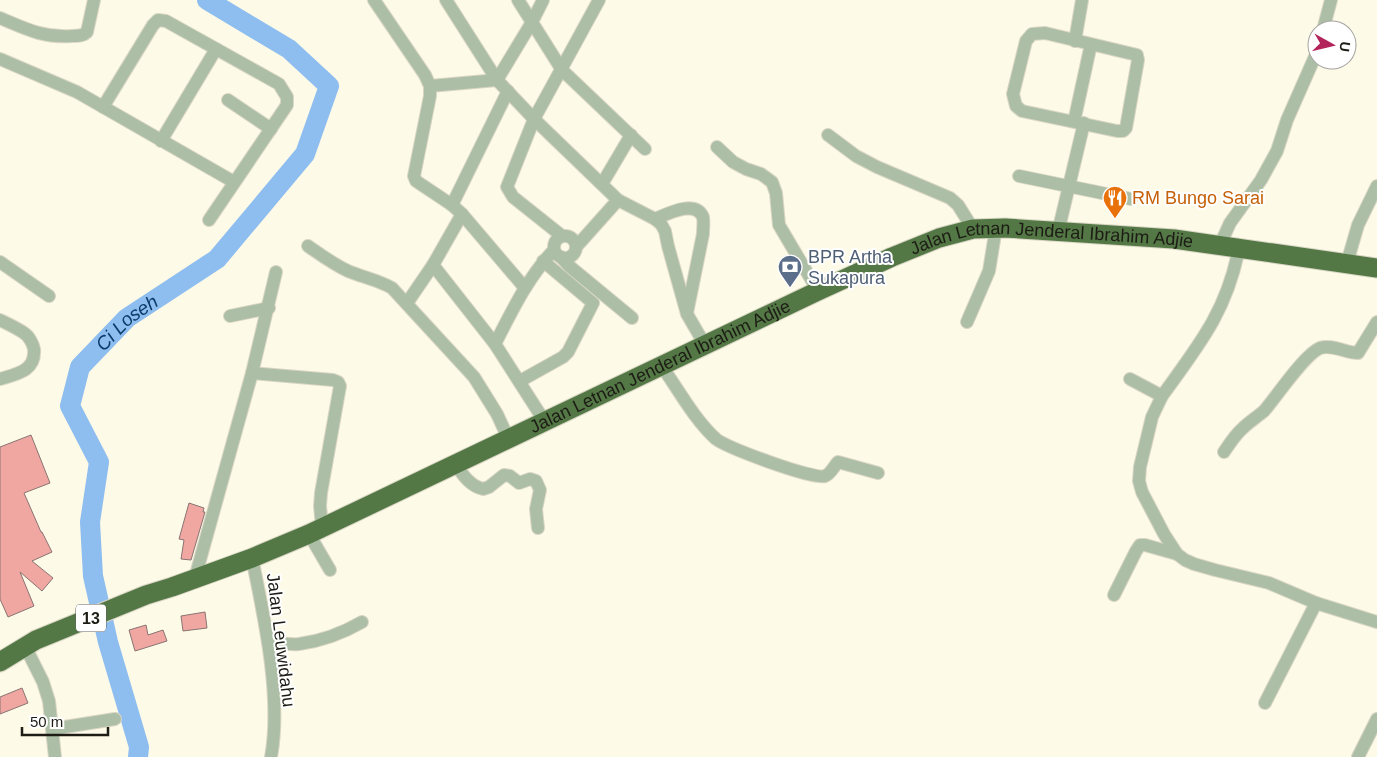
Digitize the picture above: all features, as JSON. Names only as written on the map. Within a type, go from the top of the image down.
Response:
[{"type":"highway","name":"Jalan Letnan Jenderal Ibrahim Adjie","points":[[252,558],[316,531],[509,440],[704,344],[818,291],[939,238],[973,229],[996,228],[1174,239],[1377,268]]},
{"type":"highway","name":"13","points":[[0,662],[31,643],[146,595],[252,558]]},
{"type":"street","points":[[0,18],[42,35],[83,35],[87,32],[94,0]]},
{"type":"street","points":[[374,0],[425,75],[430,86],[429,104],[414,176],[416,181],[462,214],[524,288]]},
{"type":"street","points":[[446,0],[497,80],[534,119],[618,200],[655,219],[666,231],[670,255],[687,314],[704,344]]},
{"type":"street","points":[[518,0],[562,70],[645,149]]},
{"type":"street","points":[[497,80],[543,0]]},
{"type":"street","points":[[576,247],[570,237],[562,236],[513,197],[507,187],[534,119],[599,0]]},
{"type":"street","points":[[1075,41],[1082,0]]},
{"type":"street","points":[[1326,20],[1332,0]]},
{"type":"street","points":[[103,107],[153,24],[158,20],[166,21],[279,84],[285,91],[287,105],[209,220]]},
{"type":"street","points":[[1038,33],[1045,33],[1091,44],[1138,56],[1125,130],[1117,131],[1022,112],[1016,106],[1014,94],[1028,37],[1038,33]]},
{"type":"street","points":[[1058,232],[1070,186],[1091,44]]},
{"type":"street","points":[[161,141],[216,49]]},
{"type":"street","points":[[0,59],[77,92],[234,182]]},
{"type":"street","points":[[1220,245],[1230,222],[1261,180],[1277,151],[1287,120],[1309,70]]},
{"type":"street","points":[[430,86],[497,80]]},
{"type":"street","points":[[452,205],[508,91]]},
{"type":"street","points":[[228,100],[271,129]]},
{"type":"street","points":[[828,135],[856,156],[877,167],[950,198],[958,205],[973,229]]},
{"type":"street","points":[[602,184],[631,136]]},
{"type":"street","points":[[717,147],[733,162],[761,174],[772,182],[776,193],[779,225],[818,291]]},
{"type":"street","points":[[1019,176],[1131,199]]},
{"type":"street","points":[[1347,263],[1358,225],[1377,186]]},
{"type":"street","points":[[495,344],[524,288],[543,261],[558,254],[571,256],[576,247],[618,200]]},
{"type":"street","points":[[655,219],[690,208],[697,210],[702,216],[702,234],[687,314]]},
{"type":"street","points":[[407,303],[433,264],[462,214]]},
{"type":"street","points":[[967,322],[989,271],[996,228]]},
{"type":"street","points":[[562,236],[555,242],[558,254],[568,266],[600,290],[632,318]]},
{"type":"street","points":[[308,246],[348,271],[382,282],[392,288],[474,377],[497,414],[509,440]]},
{"type":"street","points":[[1177,554],[1142,492],[1140,467],[1152,417],[1162,396],[1204,338],[1220,308],[1234,273],[1239,248]]},
{"type":"street","points":[[543,261],[593,303]]},
{"type":"street","points":[[0,262],[49,296]]},
{"type":"street","points":[[433,264],[495,344],[545,422]]},
{"type":"street","points":[[195,578],[252,373],[269,308],[276,272]]},
{"type":"street","points":[[520,381],[563,357],[568,352],[600,290]]},
{"type":"street","points":[[230,316],[269,308]]},
{"type":"street","points":[[0,320],[26,334],[34,345],[35,357],[30,366],[19,373],[0,380]]},
{"type":"street","points":[[1224,452],[1242,428],[1262,413],[1292,375],[1320,348],[1358,353],[1377,322]]},
{"type":"street","points":[[661,365],[699,420],[725,445],[783,467],[821,476],[828,474],[838,462],[878,472]]},
{"type":"street","points":[[252,373],[333,380],[338,382],[340,386],[316,531],[330,570]]},
{"type":"street","points":[[1130,379],[1162,396]]},
{"type":"street","points":[[456,465],[473,486],[482,489],[489,487],[504,475],[510,476],[522,483],[530,479],[536,481],[540,490],[536,509],[538,528]]},
{"type":"street","points":[[1114,595],[1136,550],[1140,545],[1145,544],[1177,554],[1186,560],[1215,570],[1269,583],[1316,603],[1376,618]]},
{"type":"street","name":"Jalan Leuwidahu","points":[[252,558],[268,642],[273,691],[274,730],[271,757]]},
{"type":"street","points":[[1265,703],[1316,603]]},
{"type":"street","points":[[268,642],[297,644],[324,639],[362,622]]},
{"type":"street","points":[[31,643],[49,701],[55,757]]},
{"type":"street","points":[[52,729],[115,719]]},
{"type":"street","points":[[1358,757],[1377,719]]},
{"type":"building","points":[[31,435],[50,483],[24,493],[52,552],[32,561],[53,578],[42,591],[20,572],[34,606],[8,617],[0,599],[0,447]]},
{"type":"building","points":[[189,503],[204,508],[203,512],[205,512],[191,560],[181,559],[184,540],[179,539]]},
{"type":"building","points":[[205,612],[207,628],[183,631],[181,616]]},
{"type":"building","points":[[146,625],[148,635],[163,630],[167,641],[135,651],[129,630]]},
{"type":"building","points":[[22,688],[28,703],[0,714],[0,697]]},
{"type":"waterway","name":"Ci Loseh","points":[[138,757],[139,747],[108,642],[93,576],[90,522],[99,462],[70,406],[80,367],[127,318],[217,259],[305,154],[329,86],[289,49],[207,0]]},
{"type":"place","name":"RM Bungo Sarai","points":[[1115,219]]},
{"type":"place","name":"BPR Artha Sukapura","points":[[790,288]]}]
